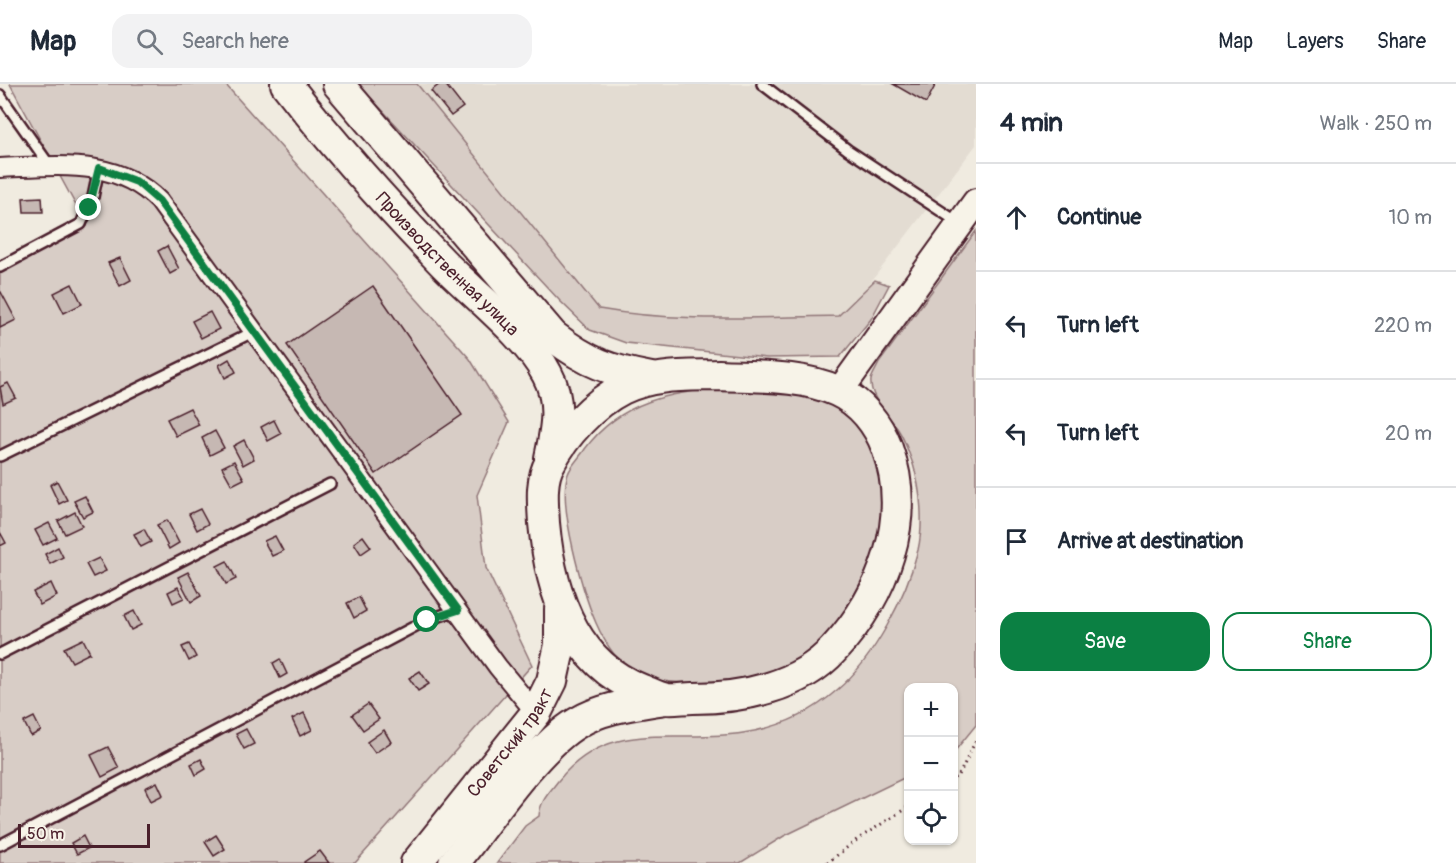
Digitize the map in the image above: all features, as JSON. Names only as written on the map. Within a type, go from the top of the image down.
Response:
[{"type":"highway","name":"Производственная улица","points":[[286,84],[322,130],[442,262],[528,347],[547,374],[556,396],[557,424],[544,480],[544,515],[546,546],[560,603]]},
{"type":"highway","name":"Производственная улица","points":[[338,84],[553,336],[581,358],[615,371],[651,378]]},
{"type":"highway","points":[[549,464],[581,421],[620,390],[651,378],[718,375],[781,378],[811,382],[838,392],[861,407],[880,431],[894,466],[898,506],[893,541],[882,576],[861,615],[833,651],[802,674],[761,691],[721,698],[665,699],[624,682],[596,661],[574,633],[560,603]]},
{"type":"highway","name":"Советский тракт","points":[[416,863],[536,713],[552,681],[560,645],[560,603]]},
{"type":"highway","name":"Советский тракт","points":[[454,863],[543,751],[577,723],[608,710],[665,699]]},
{"type":"main road","points":[[838,392],[878,333],[976,202]]},
{"type":"street","points":[[0,168],[50,166],[99,168],[137,182],[159,201],[498,668],[536,713]]},
{"type":"lane","points":[[762,84],[848,150],[961,225]]},
{"type":"lane","points":[[0,95],[50,166]]},
{"type":"lane","points":[[0,267],[81,224],[93,197],[99,168]]},
{"type":"lane","points":[[0,456],[255,331]]},
{"type":"lane","points":[[0,654],[330,484]]},
{"type":"lane","points":[[0,845],[427,620],[458,610]]},
{"type":"path","points":[[958,776],[976,740]]},
{"type":"path","points":[[827,863],[858,839],[904,810]]},
{"type":"shaded area","points":[[10,84],[225,84],[470,359],[509,422],[477,495],[486,568],[532,665],[355,863],[0,863],[0,271],[87,226]]},
{"type":"shaded area","points":[[358,84],[417,84],[599,309],[688,318],[838,316],[875,280],[889,285],[871,319],[840,357],[767,358],[626,343],[590,330],[560,301]]},
{"type":"shaded area","points":[[399,84],[976,84],[976,145],[830,335],[598,322]]},
{"type":"shaded area","points":[[976,231],[976,725],[958,747],[958,683],[904,683],[904,778],[784,836],[740,863],[497,863],[525,826],[539,816],[543,801],[558,781],[578,761],[599,748],[621,740],[644,737],[717,736],[769,727],[816,706],[837,690],[864,662],[897,607],[913,568],[921,529],[920,496],[913,464],[901,435],[881,407],[871,387],[872,376],[879,363]]},
{"type":"shaded area","points":[[729,387],[813,398],[832,404],[847,414],[869,442],[882,475],[885,511],[882,533],[858,589],[840,618],[817,644],[789,665],[768,674],[732,680],[678,682],[648,678],[635,672],[614,654],[596,623],[573,548],[566,506],[568,474],[573,464],[599,432],[631,409],[668,396]]},
{"type":"building","points":[[440,84],[445,84],[463,107],[451,116],[431,91]]},
{"type":"building","points":[[893,84],[936,84],[926,103]]},
{"type":"building","points":[[42,197],[43,212],[24,212],[23,198]]},
{"type":"building","points":[[167,246],[179,269],[170,274],[158,251]]},
{"type":"building","points":[[120,258],[131,280],[120,286],[108,263]]},
{"type":"building","points":[[72,284],[82,304],[64,313],[54,293]]},
{"type":"building","points":[[373,286],[462,415],[376,474],[287,345]]},
{"type":"building","points":[[0,293],[16,320],[0,328]]},
{"type":"building","points":[[210,312],[219,329],[201,338],[192,321]]},
{"type":"building","points":[[229,359],[236,372],[225,378],[219,365]]},
{"type":"building","points":[[8,383],[16,398],[3,404],[0,387]]},
{"type":"building","points":[[190,408],[199,425],[176,436],[167,419]]},
{"type":"building","points":[[274,420],[281,434],[268,441],[261,427]]},
{"type":"building","points":[[215,431],[224,448],[210,455],[202,438]]},
{"type":"building","points":[[244,440],[254,459],[243,465],[233,446]]},
{"type":"building","points":[[234,461],[244,479],[232,485],[222,467]]},
{"type":"building","points":[[57,481],[67,500],[59,504],[50,485]]},
{"type":"building","points":[[85,496],[93,512],[83,517],[74,501]]},
{"type":"building","points":[[200,509],[208,524],[197,530],[189,514]]},
{"type":"building","points":[[75,512],[82,526],[65,534],[58,521]]},
{"type":"building","points":[[167,520],[179,543],[169,549],[157,525]]},
{"type":"building","points":[[49,523],[57,538],[43,545],[35,530]]},
{"type":"building","points":[[144,529],[151,542],[141,547],[134,534]]},
{"type":"building","points":[[0,532],[6,543],[0,546]]},
{"type":"building","points":[[275,536],[283,551],[272,556],[264,541]]},
{"type":"building","points":[[363,536],[371,547],[361,554],[354,543]]},
{"type":"building","points":[[58,547],[63,557],[50,564],[45,554]]},
{"type":"building","points":[[99,558],[106,571],[93,577],[86,564]]},
{"type":"building","points":[[227,561],[236,579],[226,584],[217,566]]},
{"type":"building","points":[[188,572],[201,596],[191,602],[178,577]]},
{"type":"building","points":[[51,583],[57,596],[40,605],[33,592]]},
{"type":"building","points":[[178,587],[184,598],[173,603],[168,592]]},
{"type":"building","points":[[359,597],[366,611],[354,618],[347,603]]},
{"type":"building","points":[[134,611],[141,625],[131,630],[124,616]]},
{"type":"building","points":[[83,639],[90,653],[72,662],[64,648]]},
{"type":"building","points":[[189,644],[196,657],[189,661],[182,647]]},
{"type":"building","points":[[280,659],[287,674],[280,678],[273,663]]},
{"type":"building","points":[[420,671],[429,684],[418,691],[409,678]]},
{"type":"building","points":[[368,704],[379,719],[363,730],[352,715]]},
{"type":"building","points":[[304,713],[312,730],[300,736],[292,719]]},
{"type":"building","points":[[34,717],[41,731],[31,736],[24,722]]},
{"type":"building","points":[[246,729],[254,744],[244,749],[236,734]]},
{"type":"building","points":[[384,730],[391,742],[375,753],[367,742]]},
{"type":"building","points":[[108,747],[119,768],[102,777],[91,755]]},
{"type":"building","points":[[201,759],[206,769],[196,775],[191,764]]},
{"type":"building","points":[[157,782],[163,795],[151,801],[145,788]]},
{"type":"building","points":[[216,835],[225,849],[214,856],[205,842]]},
{"type":"building","points":[[83,836],[89,848],[77,854],[71,843]]},
{"type":"building","points":[[320,851],[329,863],[304,863],[304,862]]},
{"type":"route","points":[[89,208],[99,168],[137,182],[159,201],[458,610],[427,620]]}]
